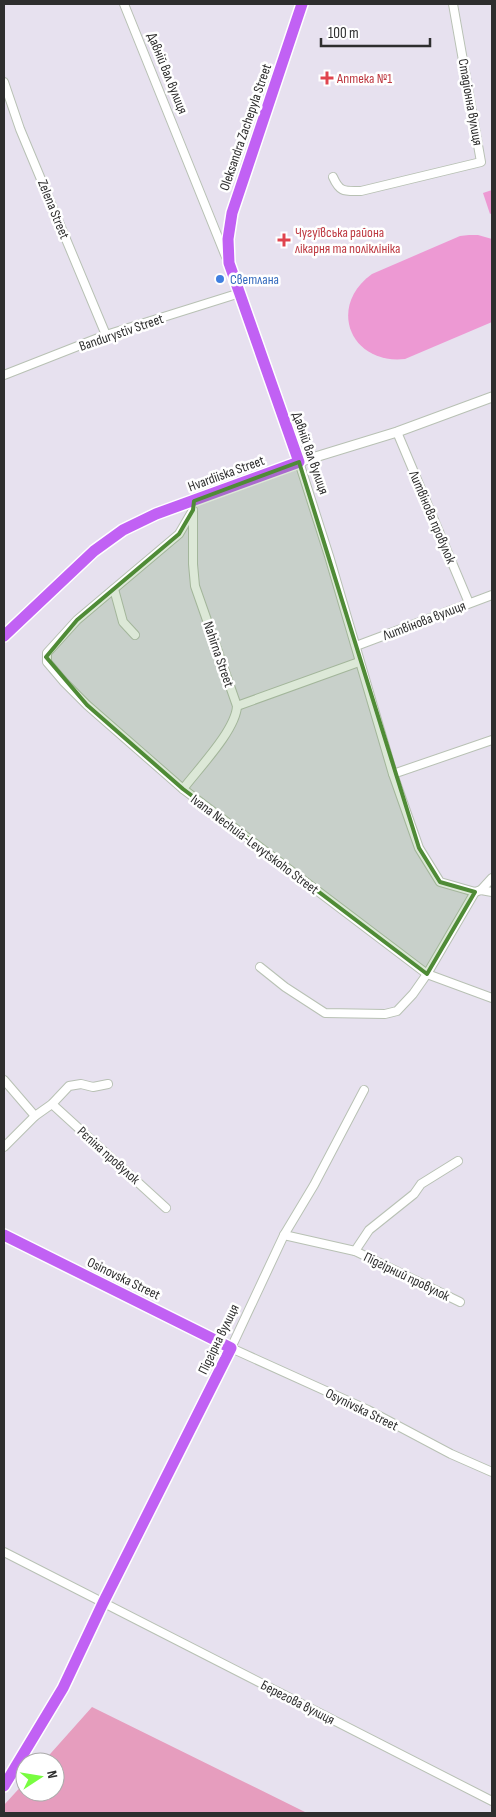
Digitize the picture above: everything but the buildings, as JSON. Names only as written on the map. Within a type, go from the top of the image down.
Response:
[{"type":"main road","name":"Oleksandra Zachepyla Street","points":[[229,263],[228,239],[232,213],[302,4]]},
{"type":"main road","name":"Давній вал вулиця","points":[[229,263],[299,462]]},
{"type":"main road","name":"Hvardiiska Street","points":[[4,636],[108,540],[139,521],[194,506],[299,462]]},
{"type":"main road","name":"Osinovska Street","points":[[4,1235],[232,1348]]},
{"type":"main road","name":"Підгірна вулиця","points":[[4,1786],[63,1688],[103,1603],[232,1348]]},
{"type":"street","name":"Давній вал вулиця","points":[[124,4],[229,263]]},
{"type":"street","name":"Стадіонна вулиця","points":[[332,177],[337,187],[343,190],[361,191],[481,162],[453,4]]},
{"type":"street","name":"Zelena Street","points":[[4,82],[20,129],[106,336]]},
{"type":"street","name":"Bandurystiv Street","points":[[4,375],[106,336],[240,293]]},
{"type":"street","name":"Hvardiiska Street","points":[[299,462],[397,432],[492,397]]},
{"type":"street","name":"Литвінова провулок","points":[[397,432],[469,603]]},
{"type":"street","name":"Давній вал вулиця","points":[[299,462],[393,774],[418,848],[440,882],[478,891],[492,892]]},
{"type":"street","points":[[134,635],[123,622],[114,589],[179,534],[194,506]]},
{"type":"street","name":"Nahirna Street","points":[[194,506],[193,564],[195,586],[237,706]]},
{"type":"street","name":"Ivana Nechuia-Levytskoho Street","points":[[114,589],[78,620],[47,653],[47,662],[64,682],[87,705],[183,789],[426,974],[492,998]]},
{"type":"street","name":"Литвінова вулиця","points":[[356,646],[492,595]]},
{"type":"street","points":[[183,789],[230,728],[237,714],[237,706],[359,662]]},
{"type":"street","points":[[393,774],[492,740]]},
{"type":"street","points":[[260,967],[285,987],[325,1013],[385,1014],[397,1011],[413,994],[478,891],[492,878]]},
{"type":"street","points":[[4,1080],[35,1116]]},
{"type":"street","points":[[4,1147],[35,1116],[73,1085],[93,1087],[108,1084]]},
{"type":"street","name":"Підгірна вулиця","points":[[232,1348],[284,1235],[318,1177],[364,1090]]},
{"type":"street","name":"Рєпіна провулок","points":[[52,1104],[166,1208]]},
{"type":"street","name":"Підгірний провулок","points":[[355,1250],[369,1230],[414,1194],[421,1184],[458,1161]]},
{"type":"street","name":"Підгірний провулок","points":[[284,1235],[355,1250],[460,1302]]},
{"type":"street","name":"Osynivska Street","points":[[232,1348],[368,1410],[451,1454],[492,1472]]},
{"type":"street","name":"Берегова вулиця","points":[[4,1552],[492,1800]]},
{"type":"highlighted area","points":[[299,462],[419,848],[440,882],[475,892],[427,974],[183,789],[87,705],[46,657],[77,620],[179,534],[193,510],[194,501]]},
{"type":"shaded area","points":[[492,190],[492,213],[490,214],[483,193]]},
{"type":"shaded area","points":[[478,235],[492,239],[492,322],[405,359],[386,358],[370,353],[359,343],[351,331],[348,317],[350,302],[358,287],[372,274],[460,236]]},
{"type":"shaded area","points":[[92,1707],[307,1813],[4,1813],[4,1805],[15,1793],[15,1802],[65,1802],[65,1752],[52,1752]]},
{"type":"place","name":"Аптека №1","points":[[327,78]]},
{"type":"place","name":"Чугуївська района лікарня та поліклініка","points":[[284,240]]},
{"type":"place","name":"Светлана","points":[[220,279]]}]
